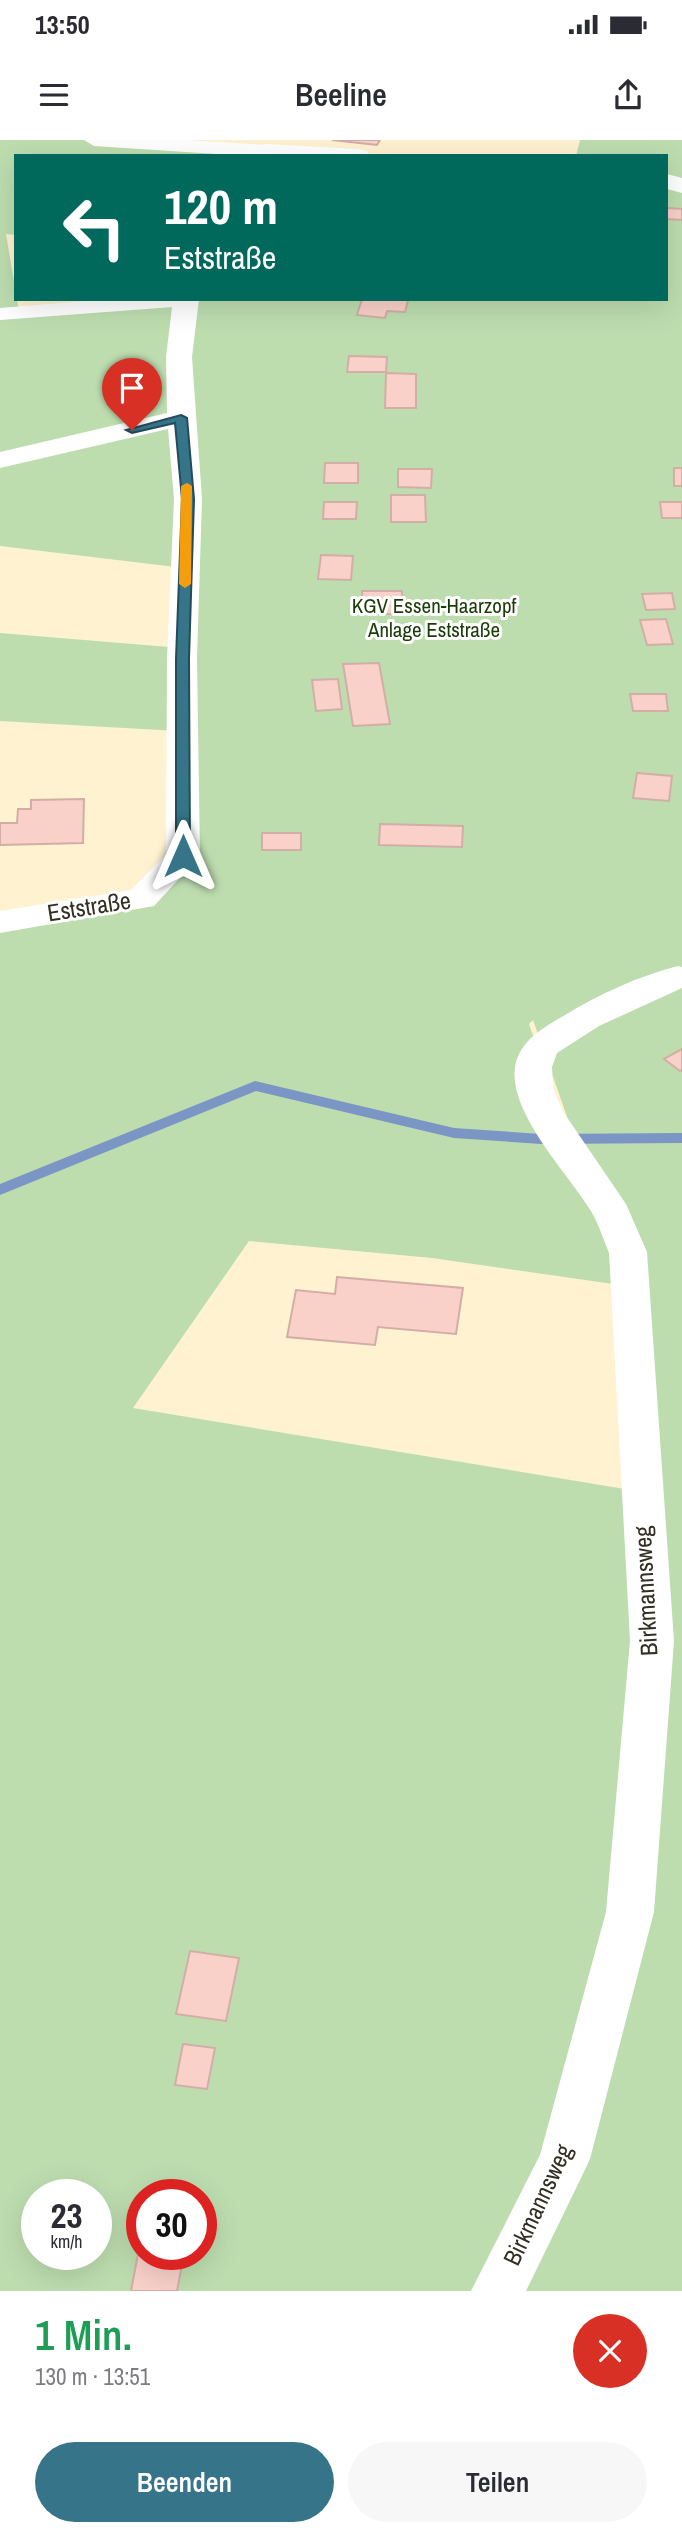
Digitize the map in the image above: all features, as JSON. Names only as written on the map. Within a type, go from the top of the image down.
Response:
[{"type":"street","points":[[267,149],[332,154]]},
{"type":"street","name":"Eststraße","points":[[0,922],[142,899],[183,856],[182,659],[188,499],[179,357],[186,301]]},
{"type":"street","points":[[0,460],[181,418]]},
{"type":"street","name":"Birkmannsweg","points":[[498,2291],[564,2159],[630,1912],[652,1641],[628,1252],[611,1212],[555,1131],[538,1097],[534,1070],[541,1048],[572,1025],[606,1006],[678,977]]},
{"type":"lane","points":[[94,140],[267,149]]},
{"type":"lane","points":[[0,314],[173,301]]},
{"type":"green space","points":[[0,140],[92,140],[241,154],[14,154],[14,235],[6,234],[14,281],[14,301],[17,301],[19,311],[185,301],[184,568],[0,546]]},
{"type":"green space","points":[[580,140],[682,140],[682,185],[668,180],[668,154],[576,154]]},
{"type":"green space","name":"KGV Essen-Haarzopf Anlage Eststraße","points":[[668,182],[682,187],[682,2291],[506,2291],[572,2159],[633,1913],[652,1639],[627,1287],[533,1020],[529,1024],[620,1285],[432,1258],[249,1241],[133,1408],[637,1491],[648,1639],[623,1916],[559,2157],[491,2291],[0,2291],[0,928],[143,899],[176,879],[178,822],[183,788],[188,499],[181,357],[186,301],[668,301]]},
{"type":"green space","points":[[0,633],[181,648],[178,731],[0,721]]},
{"type":"building","points":[[332,140],[380,140],[377,145]]},
{"type":"building","points":[[668,208],[682,209],[682,220],[668,219]]},
{"type":"building","points":[[361,301],[408,301],[405,312],[387,311],[385,318],[357,315]]},
{"type":"building","points":[[349,356],[387,357],[386,372],[347,372]]},
{"type":"building","points":[[386,373],[416,374],[416,408],[385,408]]},
{"type":"building","points":[[325,463],[358,463],[358,483],[324,483]]},
{"type":"building","points":[[674,468],[682,468],[682,486],[674,486]]},
{"type":"building","points":[[398,469],[432,469],[431,488],[398,487]]},
{"type":"building","points":[[391,495],[425,495],[426,522],[391,522]]},
{"type":"building","points":[[324,502],[357,502],[356,519],[323,519]]},
{"type":"building","points":[[660,502],[682,502],[682,518],[662,518]]},
{"type":"building","points":[[321,555],[353,556],[351,580],[318,579]]},
{"type":"building","points":[[362,591],[402,591],[403,614],[363,614]]},
{"type":"building","points":[[672,593],[675,609],[646,610],[642,594]]},
{"type":"building","points":[[666,619],[673,644],[647,645],[640,620]]},
{"type":"building","points":[[379,663],[390,724],[353,726],[343,664]]},
{"type":"building","points":[[338,679],[342,709],[316,711],[312,680]]},
{"type":"building","points":[[630,694],[666,694],[668,711],[633,711]]},
{"type":"building","points":[[637,773],[672,776],[669,801],[633,798]]},
{"type":"building","points":[[84,799],[83,843],[0,845],[0,823],[17,823],[18,809],[31,809],[31,800]]},
{"type":"building","points":[[380,824],[463,826],[462,847],[379,845]]},
{"type":"building","points":[[262,833],[301,833],[301,850],[262,850]]},
{"type":"building","points":[[682,1049],[682,1070],[680,1071],[664,1059]]},
{"type":"building","points":[[337,1277],[463,1288],[456,1334],[378,1327],[375,1345],[287,1337],[296,1290],[335,1294]]},
{"type":"building","points":[[190,1951],[239,1958],[226,2021],[176,2014]]},
{"type":"building","points":[[183,2044],[215,2048],[207,2089],[175,2085]]},
{"type":"building","points":[[135,2270],[181,2270],[177,2291],[131,2291]]},
{"type":"waterway","points":[[0,1190],[255,1086],[454,1133],[541,1139],[682,1138]]},
{"type":"slow traffic","points":[[185,584],[187,486]]},
{"type":"route","points":[[132,430],[181,418],[188,499],[182,659],[183,856]]}]
